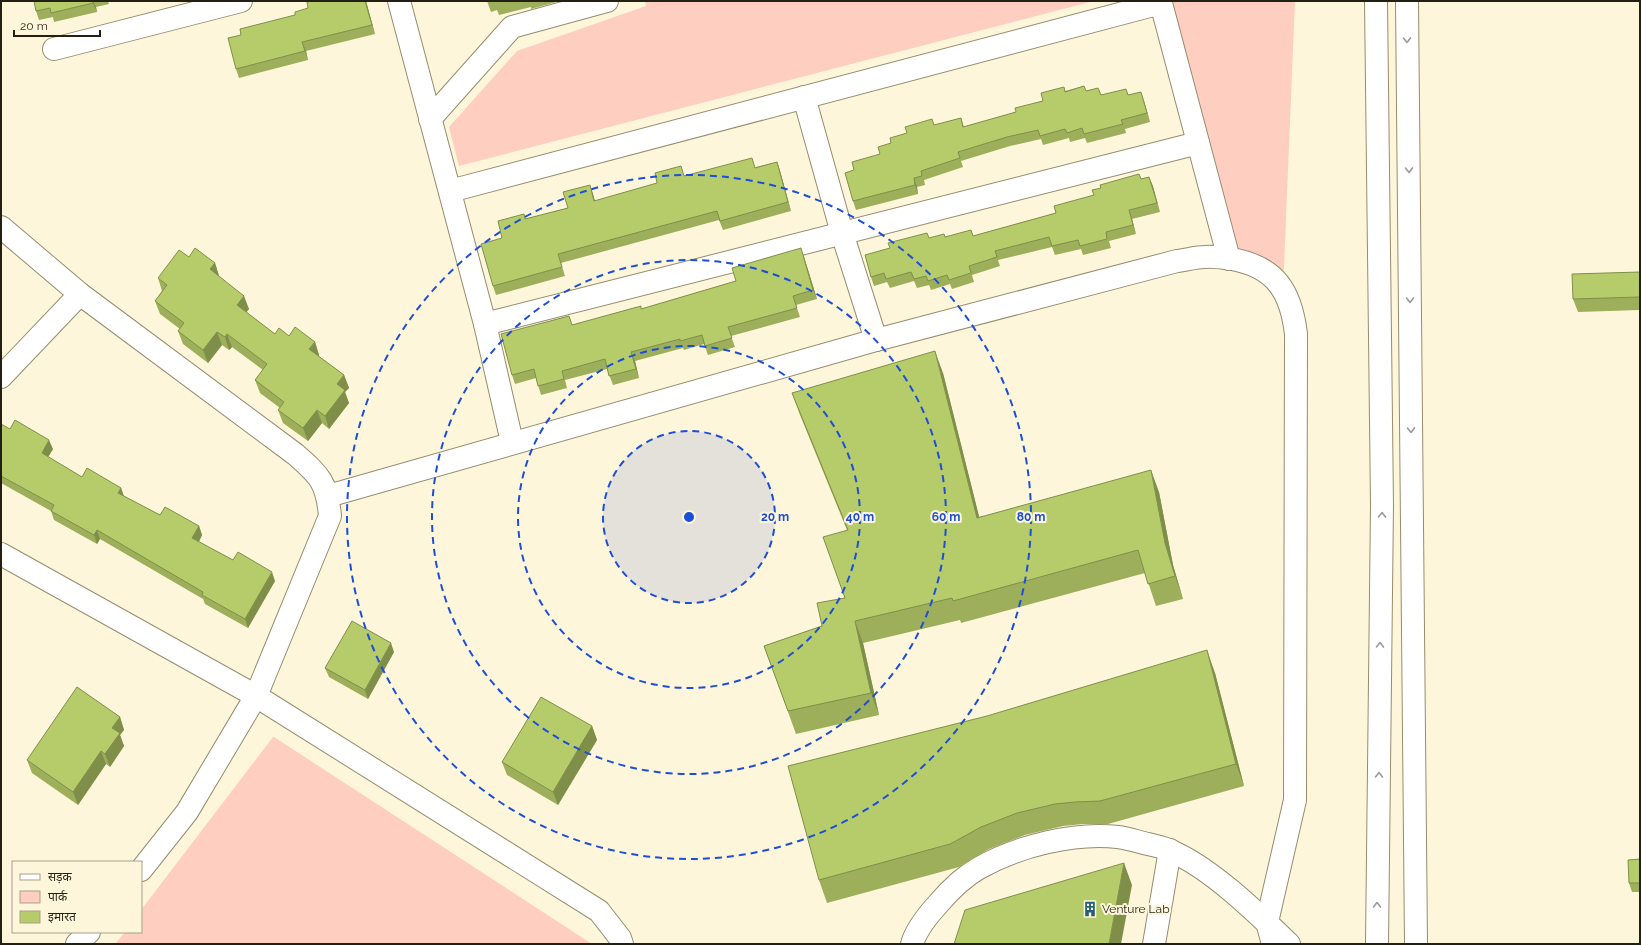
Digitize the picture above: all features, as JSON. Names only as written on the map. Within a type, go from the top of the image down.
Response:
[{"type":"street","points":[[54,49],[241,1]]},
{"type":"street","points":[[399,1],[485,324],[512,442]]},
{"type":"street","points":[[430,119],[512,27],[608,1]]},
{"type":"street","points":[[1376,1],[1382,505],[1377,944]]},
{"type":"street","points":[[1407,1],[1416,944]]},
{"type":"street","points":[[450,191],[1161,3],[1229,259]]},
{"type":"street","points":[[804,97],[842,233],[876,340]]},
{"type":"street","points":[[485,324],[1198,143]]},
{"type":"street","points":[[1,227],[80,294],[295,454],[314,471],[321,480],[328,496],[330,516],[256,696],[187,812],[142,869]]},
{"type":"street","points":[[328,496],[440,465],[512,442],[876,340],[1177,261],[1206,256],[1248,262],[1266,270],[1283,290],[1293,313],[1296,334],[1294,800],[1267,922],[1273,944]]},
{"type":"street","points":[[1,377],[80,294]]},
{"type":"street","points":[[1,554],[256,696],[599,911],[620,938],[622,944]]},
{"type":"street","points":[[912,944],[914,937],[933,909],[954,886],[978,868],[1012,853],[1060,840],[1092,835],[1120,837],[1170,850],[1194,863],[1215,878],[1267,922],[1289,944]]},
{"type":"street","points":[[1154,944],[1170,850]]},
{"type":"street","points":[[77,944],[88,933]]},
{"type":"green space","points":[[645,1],[1094,1],[459,166],[449,127],[517,51],[646,6]]},
{"type":"green space","points":[[1171,1],[1295,1],[1283,290],[1227,251]]},
{"type":"green space","points":[[274,737],[592,944],[115,944],[124,933],[142,933],[142,909]]},
{"type":"building","points":[[34,1],[93,1],[93,3],[51,13],[50,8],[36,11]]},
{"type":"building","points":[[365,1],[372,25],[302,42],[305,51],[236,69],[228,38],[241,35],[240,29],[295,15],[295,12],[308,8],[307,2]]},
{"type":"building","points":[[1084,86],[1086,91],[1098,88],[1101,95],[1126,89],[1128,95],[1141,92],[1147,113],[1121,120],[1123,124],[1084,134],[1082,128],[1067,133],[1065,129],[1040,136],[1038,130],[1007,137],[958,152],[960,158],[921,171],[922,176],[914,178],[915,185],[853,201],[845,173],[854,170],[852,162],[880,154],[878,147],[891,143],[890,138],[907,133],[905,127],[932,119],[934,125],[961,118],[963,127],[1016,112],[1015,108],[1043,101],[1041,93],[1064,87],[1065,92]]},
{"type":"building","points":[[752,158],[755,168],[777,162],[788,202],[720,221],[717,211],[558,254],[562,267],[493,286],[481,244],[502,238],[498,221],[524,214],[525,219],[568,208],[563,192],[590,185],[594,201],[657,183],[655,173],[681,166],[684,176]]},
{"type":"building","points":[[1139,174],[1141,179],[1149,177],[1157,203],[1129,210],[1133,225],[1106,232],[1107,239],[1080,246],[1078,240],[1052,246],[1049,237],[995,251],[997,257],[969,266],[971,273],[949,280],[947,275],[928,281],[926,276],[914,279],[911,272],[886,279],[884,273],[871,277],[865,255],[890,248],[888,243],[927,233],[929,238],[944,234],[945,237],[971,230],[973,236],[1056,213],[1054,206],[1094,195],[1092,190],[1101,188],[1100,185]]},
{"type":"building","points":[[195,248],[215,263],[210,269],[244,296],[237,305],[275,334],[279,328],[289,336],[295,327],[315,342],[309,349],[344,375],[337,384],[345,390],[325,416],[317,410],[303,428],[278,410],[284,402],[255,380],[267,364],[227,334],[225,337],[217,332],[203,350],[178,331],[184,323],[155,301],[167,285],[158,278],[179,250],[189,257]]},
{"type":"building","points":[[801,248],[813,290],[793,296],[797,308],[728,327],[732,338],[705,346],[702,335],[680,341],[680,339],[631,352],[636,369],[609,376],[605,359],[562,371],[564,379],[538,386],[534,369],[512,375],[501,334],[569,316],[572,325],[641,306],[641,309],[736,281],[732,268]]},
{"type":"building","points":[[1640,272],[1640,297],[1573,299],[1572,274]]},
{"type":"building","points":[[935,351],[977,518],[1151,470],[1165,543],[1175,576],[1148,584],[1138,550],[953,601],[952,598],[855,621],[871,693],[788,711],[764,646],[822,626],[817,603],[845,598],[823,537],[848,530],[792,393]]},
{"type":"building","points":[[15,420],[49,440],[42,453],[82,477],[87,468],[121,488],[118,493],[160,515],[165,507],[199,526],[192,538],[233,560],[238,552],[272,572],[245,619],[202,595],[203,592],[97,530],[94,535],[51,511],[54,505],[1,476],[1,424],[10,429]]},
{"type":"building","points":[[352,621],[391,643],[365,690],[325,668]]},
{"type":"building","points":[[1207,650],[1236,764],[1100,801],[1055,804],[1017,813],[981,827],[950,844],[819,880],[788,766],[987,716]]},
{"type":"building","points":[[77,687],[120,717],[112,728],[120,733],[105,754],[101,751],[73,792],[27,760]]},
{"type":"building","points":[[541,697],[592,726],[553,792],[502,762]]},
{"type":"building","points":[[1640,859],[1640,883],[1629,883],[1628,860]]},
{"type":"building","points":[[1124,863],[1109,944],[954,944],[965,910]]},
{"type":"place","name":"Venture Lab","points":[[1090,909]]}]
